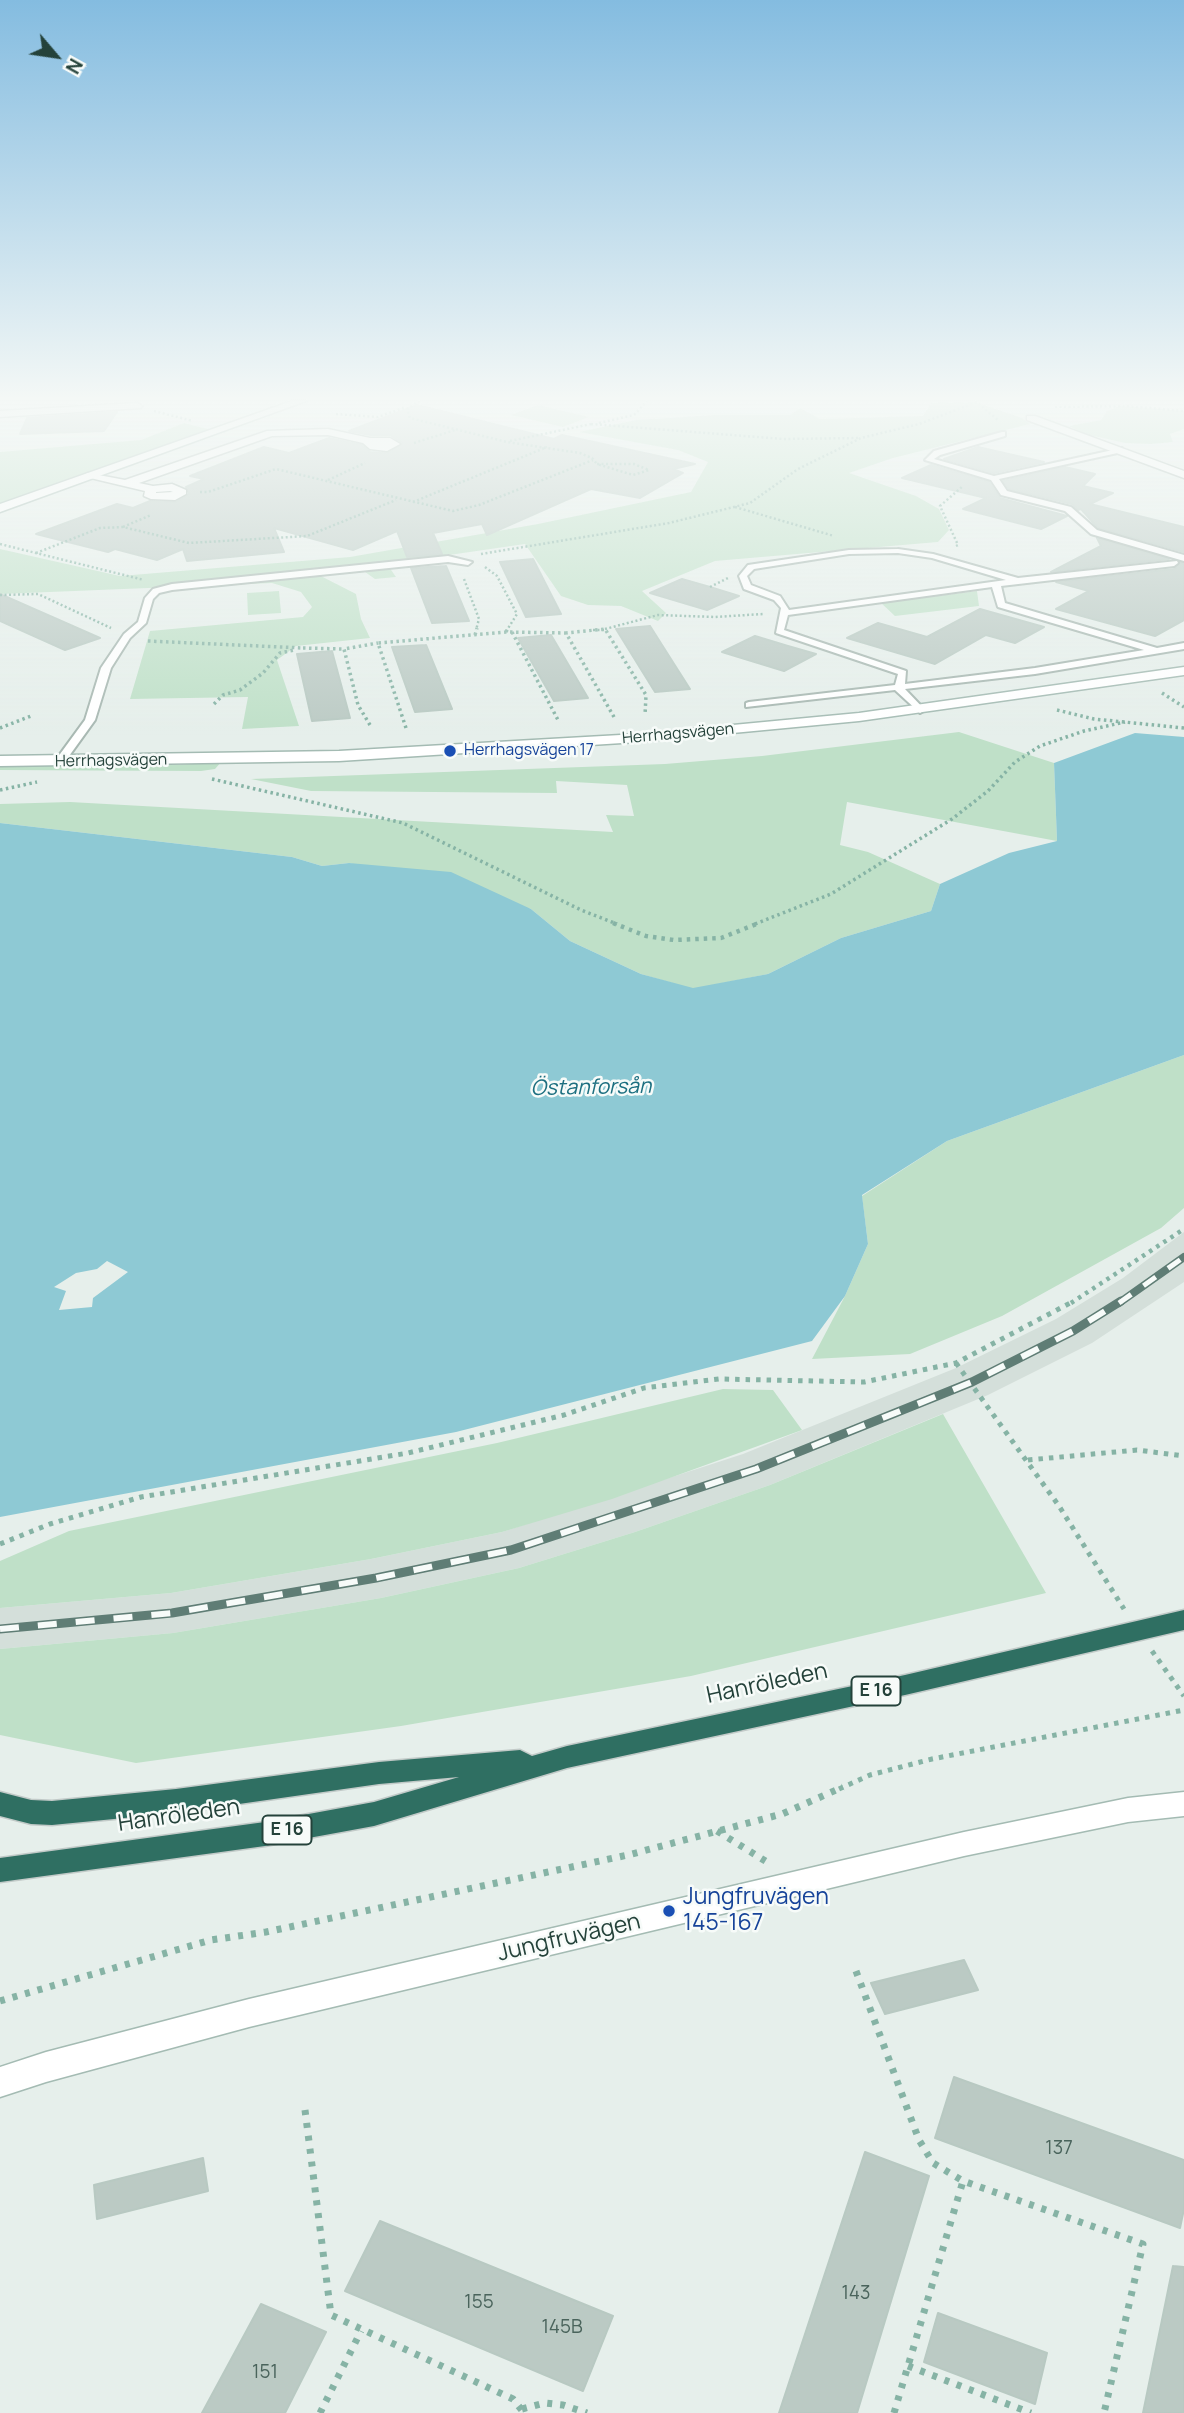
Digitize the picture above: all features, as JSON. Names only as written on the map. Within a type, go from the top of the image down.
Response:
[{"type":"highway","name":"Hanröleden","points":[[0,1870],[265,1834],[374,1814],[567,1757],[905,1685],[1184,1620]]},
{"type":"highway","name":"Hanröleden","points":[[0,1804],[16,1810],[51,1813],[176,1801],[379,1773],[567,1757]]},
{"type":"street","name":"Herrhagsvägen","points":[[0,761],[450,751],[748,728],[920,710],[1184,671]]},
{"type":"street","name":"Jungfruvägen","points":[[0,2082],[46,2067],[249,2013],[801,1883],[1062,1822],[1128,1810],[1184,1804]]},
{"type":"lane","points":[[1073,514],[1094,532],[1184,558]]},
{"type":"lane","points":[[899,689],[903,673],[779,631],[785,608],[776,598],[747,587],[743,576],[751,567],[870,551],[898,551],[933,556],[1018,581]]},
{"type":"lane","points":[[785,613],[1174,563],[1184,558]]},
{"type":"lane","points":[[60,761],[90,720],[106,668],[127,636],[142,623],[149,598],[156,592],[172,587],[448,559],[468,562]]},
{"type":"lane","points":[[1174,563],[1184,572]]},
{"type":"lane","points":[[996,584],[1001,605],[1158,651]]},
{"type":"lane","points":[[749,705],[1035,671],[1184,646]]},
{"type":"lane","points":[[899,689],[920,710]]},
{"type":"path","points":[[36,553],[100,528],[123,527],[189,543],[307,536],[363,514]]},
{"type":"path","points":[[448,559],[669,523],[708,514]]},
{"type":"path","points":[[758,514],[835,536],[870,551]]},
{"type":"path","points":[[933,556],[958,545],[944,514]]},
{"type":"path","points":[[0,544],[172,587]]},
{"type":"path","points":[[475,635],[479,619],[462,574],[468,562],[483,565],[497,576],[506,590],[511,606],[517,614],[506,632]]},
{"type":"path","points":[[0,595],[38,594],[127,636],[153,642],[344,649],[378,643],[506,632],[566,633],[606,629],[658,615],[715,617],[785,613]]},
{"type":"path","points":[[606,629],[646,695],[645,715]]},
{"type":"path","points":[[512,632],[558,720]]},
{"type":"path","points":[[566,633],[614,717]]},
{"type":"path","points":[[378,643],[406,728]]},
{"type":"path","points":[[214,704],[223,695],[240,690],[264,673],[280,653],[303,648]]},
{"type":"path","points":[[344,649],[358,705],[370,725]]},
{"type":"path","points":[[1047,707],[1094,719],[1184,728]]},
{"type":"path","points":[[0,728],[31,716]]},
{"type":"path","points":[[204,777],[403,823],[581,910],[646,936],[674,940],[721,938],[831,894],[952,820],[988,791],[1016,762],[1040,746],[1084,731],[1125,722]]},
{"type":"path","points":[[0,1544],[50,1524],[141,1497],[408,1454],[564,1415],[643,1388],[719,1379],[864,1382],[956,1363],[1066,1306],[1184,1230]]},
{"type":"path","points":[[956,1363],[1059,1506],[1124,1609]]},
{"type":"path","points":[[1027,1460],[1137,1450],[1184,1455]]},
{"type":"path","points":[[1151,1650],[1184,1696]]},
{"type":"path","points":[[0,2001],[211,1940],[266,1932],[628,1855],[782,1814],[870,1775],[932,1759],[1184,1710]]},
{"type":"path","points":[[717,1831],[801,1883]]},
{"type":"path","points":[[856,1971],[919,2140],[933,2163],[963,2181],[1143,2245],[1104,2413]]},
{"type":"path","points":[[305,2110],[331,2315],[513,2399],[523,2411],[545,2403],[563,2405],[587,2413]]},
{"type":"path","points":[[894,2413],[963,2181]]},
{"type":"path","points":[[320,2413],[361,2331]]},
{"type":"path","points":[[908,2366],[1031,2413]]},
{"type":"shaded area","points":[[1184,1232],[1184,1282],[1092,1343],[988,1395],[770,1485],[635,1532],[519,1568],[381,1598],[173,1633],[0,1649],[0,1608],[171,1593],[371,1559],[502,1532],[743,1454],[956,1368],[1056,1319],[1123,1278]]},
{"type":"green space","points":[[588,514],[941,514],[949,530],[938,542],[715,561],[642,591],[666,613],[658,621],[621,606],[588,605],[561,596],[525,544],[387,564],[396,577],[375,579],[358,567],[315,573],[356,594],[361,619],[370,638],[296,646],[277,660],[299,726],[242,729],[248,697],[130,699],[150,631],[303,617],[312,607],[301,592],[272,583],[0,594],[0,549],[120,576],[350,557]]},
{"type":"green space","points":[[279,591],[281,613],[248,615],[247,593]]},
{"type":"green space","points":[[977,591],[979,606],[895,616],[881,603]]},
{"type":"green space","points":[[959,732],[1054,763],[1057,841],[847,802],[840,845],[868,852],[940,884],[931,911],[841,938],[768,974],[693,989],[641,974],[570,941],[531,909],[349,863],[322,866],[292,857],[0,823],[0,804],[70,802],[613,832],[606,815],[634,816],[627,785],[556,781],[557,793],[311,791],[251,779],[665,764],[762,756]]},
{"type":"green space","points":[[222,761],[215,769],[201,771],[0,770],[0,766],[180,765]]},
{"type":"green space","points":[[1184,1055],[1184,1208],[1161,1228],[1002,1316],[910,1354],[812,1359],[868,1244],[862,1196],[947,1141]]},
{"type":"green space","points":[[723,1389],[773,1390],[802,1430],[612,1499],[502,1532],[371,1559],[171,1593],[0,1608],[0,1561],[69,1531],[497,1443]]},
{"type":"green space","points":[[943,1414],[1046,1593],[691,1676],[401,1726],[136,1763],[0,1735],[0,1649],[173,1633],[381,1598],[519,1568],[635,1532],[770,1485]]},
{"type":"water","name":"Östanforsån","points":[[1135,733],[1184,737],[1184,1055],[947,1141],[862,1195],[868,1244],[845,1296],[812,1341],[456,1432],[0,1517],[0,823],[292,857],[322,866],[349,863],[451,872],[531,909],[570,941],[641,974],[693,988],[768,974],[841,938],[931,911],[940,884],[1009,853],[1057,841],[1054,763]],"holes":[[[107,1261],[128,1272],[93,1298],[92,1307],[59,1310],[66,1291],[54,1287],[76,1273],[97,1269]]]},
{"type":"building","points":[[91,514],[535,514],[487,535],[482,524],[433,533],[442,554],[407,557],[397,531],[353,550],[274,528],[284,552],[187,561],[183,549],[157,560],[115,549],[108,552],[36,534]]},
{"type":"building","points":[[981,514],[1058,514],[1067,516],[1041,529]]},
{"type":"building","points":[[1085,514],[1129,514],[1184,527],[1184,552],[1098,528]]},
{"type":"building","points":[[1097,538],[1169,559],[1051,572],[1101,546]]},
{"type":"building","points":[[533,559],[561,614],[526,617],[500,562]]},
{"type":"building","points":[[1184,563],[1184,620],[1155,636],[1056,609],[1089,591],[1056,582],[1174,569]]},
{"type":"building","points":[[446,566],[469,621],[432,623],[411,568]]},
{"type":"building","points":[[682,579],[739,596],[707,610],[650,593]]},
{"type":"building","points":[[0,594],[100,638],[65,650],[0,621]]},
{"type":"building","points":[[980,609],[1044,627],[1015,643],[986,635],[935,664],[847,638],[878,623],[927,637]]},
{"type":"building","points":[[650,626],[690,689],[655,692],[616,629]]},
{"type":"building","points":[[551,635],[588,698],[554,701],[518,638]]},
{"type":"building","points":[[755,636],[816,654],[784,671],[722,652]]},
{"type":"building","points":[[426,645],[452,709],[415,712],[392,647]]},
{"type":"building","points":[[332,651],[350,718],[312,721],[297,654]]},
{"type":"building","points":[[964,1960],[978,1990],[885,2014],[871,1983]]},
{"type":"building","points":[[954,2077],[1184,2160],[1184,2209],[1180,2228],[935,2138]]},
{"type":"building","points":[[865,2152],[929,2176],[857,2413],[779,2413]]},
{"type":"building","points":[[203,2158],[208,2191],[97,2219],[94,2185]]},
{"type":"building","points":[[380,2221],[613,2316],[583,2391],[345,2291]]},
{"type":"building","points":[[1173,2266],[1184,2267],[1184,2413],[1143,2413]]},
{"type":"building","points":[[261,2304],[326,2332],[285,2413],[202,2413]]},
{"type":"building","points":[[938,2313],[1047,2353],[1035,2404],[924,2362]]},
{"type":"railway","points":[[1119,1303],[1184,1257]]},
{"type":"railway","points":[[0,1629],[172,1613],[376,1578],[511,1550],[756,1469],[972,1382],[1073,1331],[1121,1301]]},
{"type":"place","name":"Herrhagsvägen 17","points":[[450,751]]},
{"type":"place","name":"Jungfruvägen 145-167","points":[[669,1911]]}]
